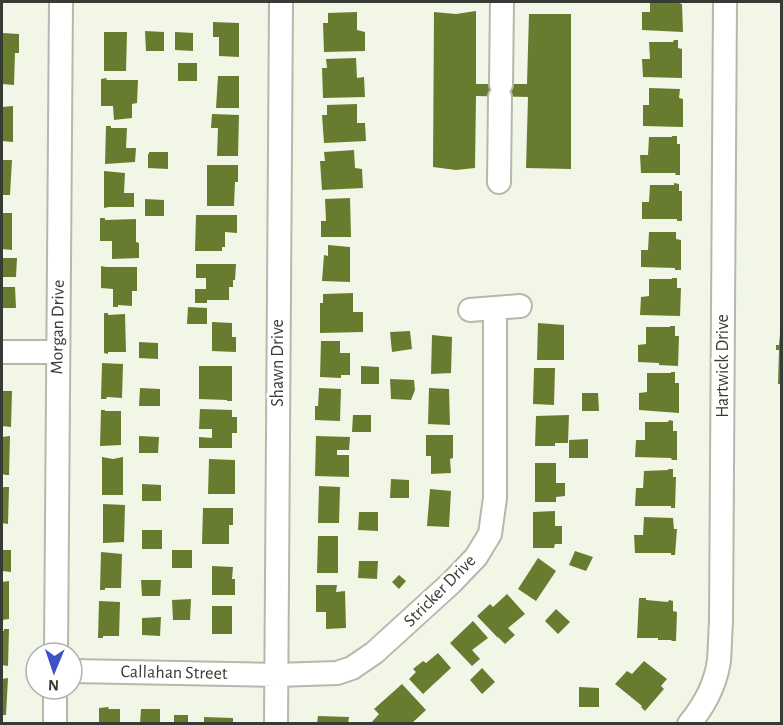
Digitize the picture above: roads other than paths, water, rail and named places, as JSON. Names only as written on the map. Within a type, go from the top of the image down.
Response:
[{"type":"street","name":"Morgan Drive","points":[[56,641],[61,2]]},
{"type":"street","name":"Shawn Drive","points":[[276,723],[281,2]]},
{"type":"street","points":[[500,182],[502,2]]},
{"type":"street","name":"Hartwick Drive","points":[[689,723],[698,713],[710,691],[718,663],[721,622],[725,2]]},
{"type":"street","points":[[470,310],[520,306]]},
{"type":"street","name":"Stricker Drive","points":[[276,675],[338,673],[362,662],[451,583],[482,548],[490,534],[495,498],[495,308]]},
{"type":"street","points":[[2,352],[57,352]]},
{"type":"street","name":"Callahan Street","points":[[84,671],[276,675]]},
{"type":"street","points":[[55,723],[56,701]]}]
